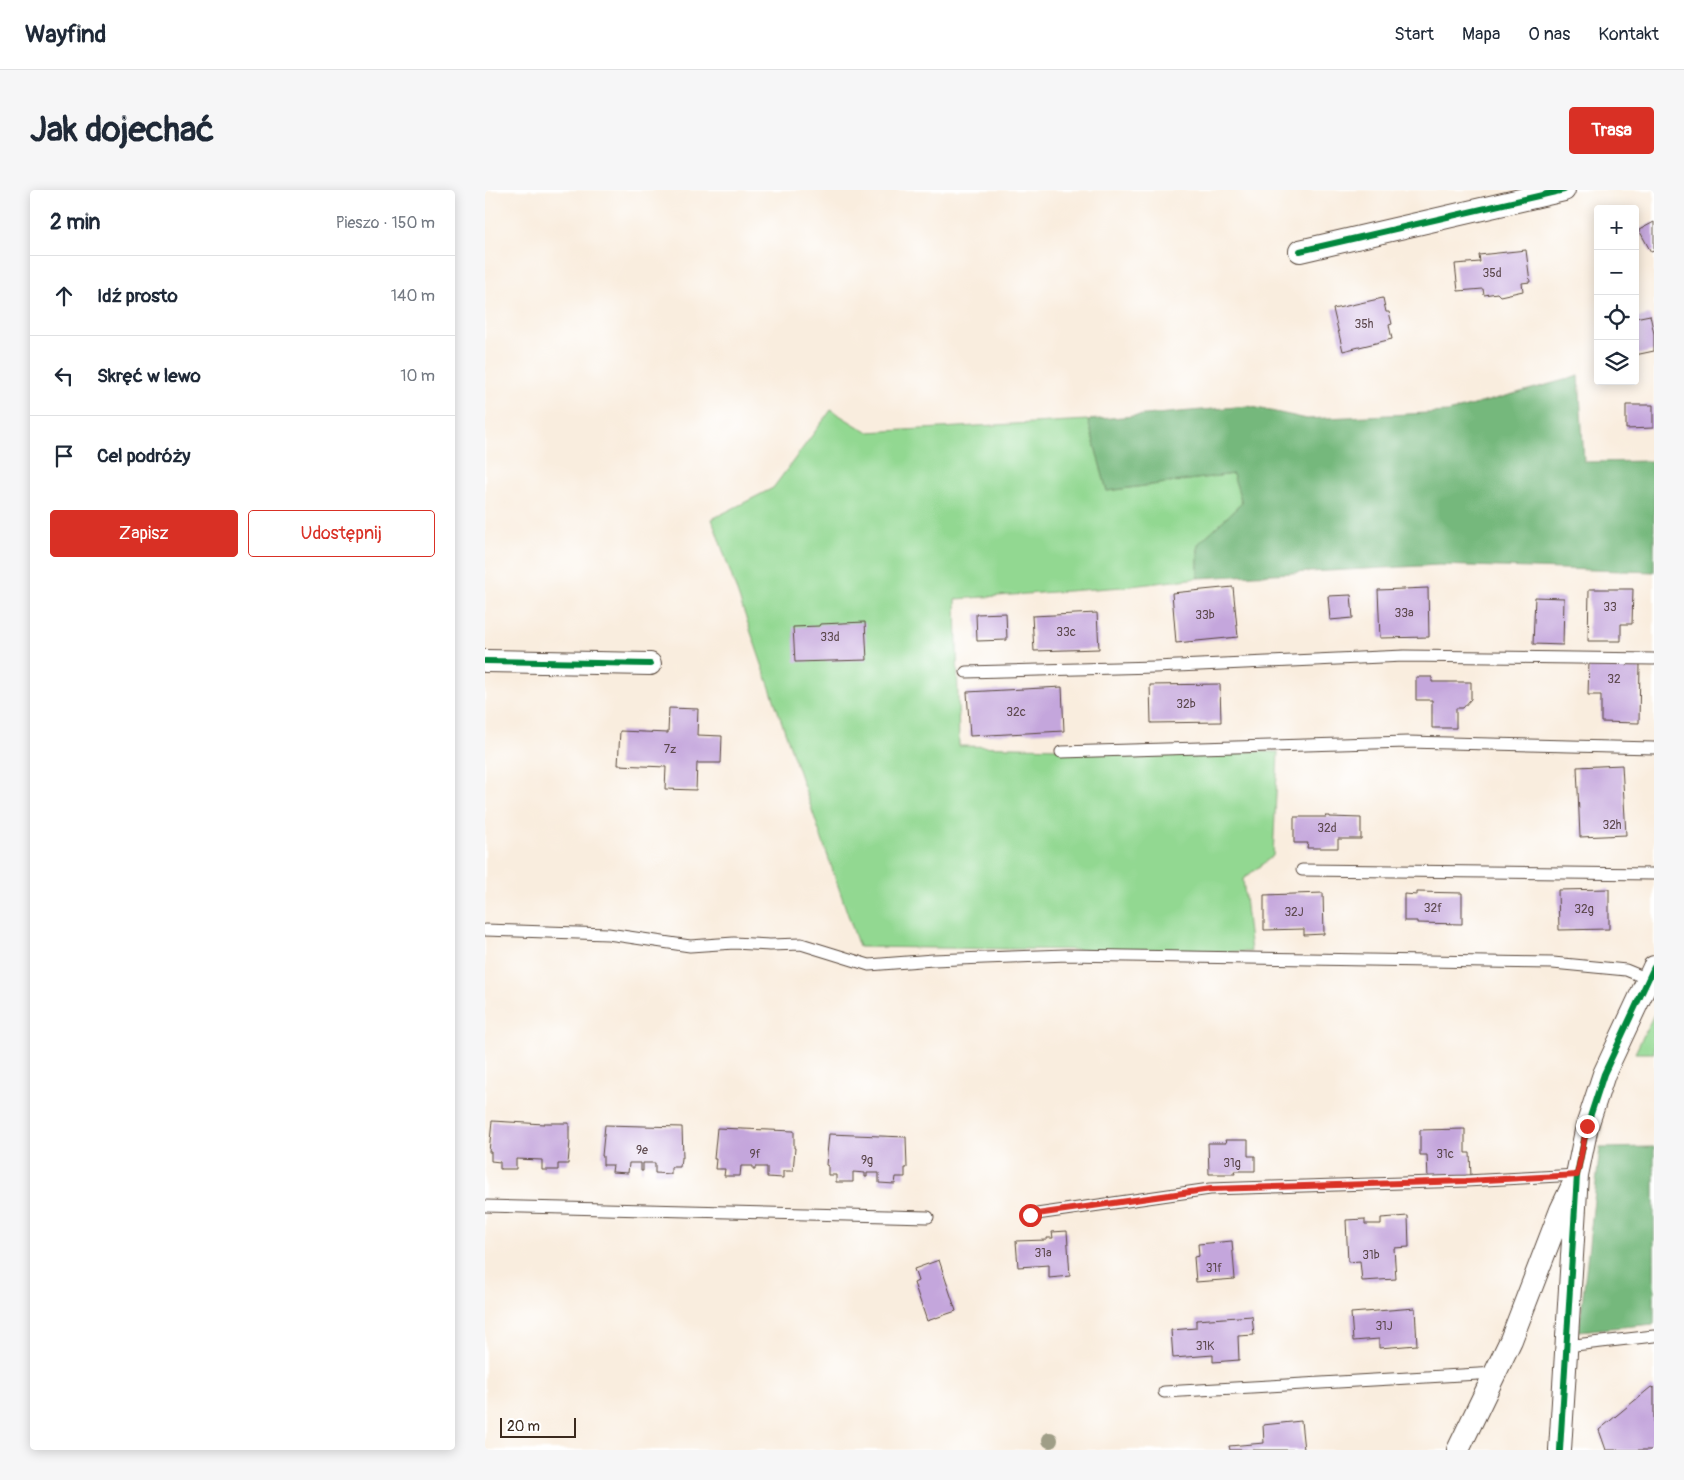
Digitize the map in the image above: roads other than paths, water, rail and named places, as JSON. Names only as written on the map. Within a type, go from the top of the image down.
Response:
[{"type":"street","points":[[1300,251],[1564,190]]},
{"type":"street","points":[[485,661],[650,664]]},
{"type":"street","points":[[1560,1450],[1577,1175],[1587,1126],[1604,1074],[1651,973]]},
{"type":"street","points":[[1458,1450],[1511,1340],[1561,1210],[1577,1175]]},
{"type":"lane","points":[[966,672],[1155,667],[1404,656],[1654,659]]},
{"type":"lane","points":[[1061,752],[1407,742],[1654,748]]},
{"type":"lane","points":[[1301,870],[1654,874]]},
{"type":"lane","points":[[485,930],[608,934],[690,946],[734,942],[801,944],[869,965],[933,960],[1067,955],[1534,963],[1651,973]]},
{"type":"lane","points":[[1030,1215],[1211,1189],[1466,1181],[1577,1175]]},
{"type":"lane","points":[[485,1206],[927,1217]]},
{"type":"lane","points":[[1566,1346],[1654,1336]]},
{"type":"lane","points":[[1164,1392],[1496,1373]]}]
